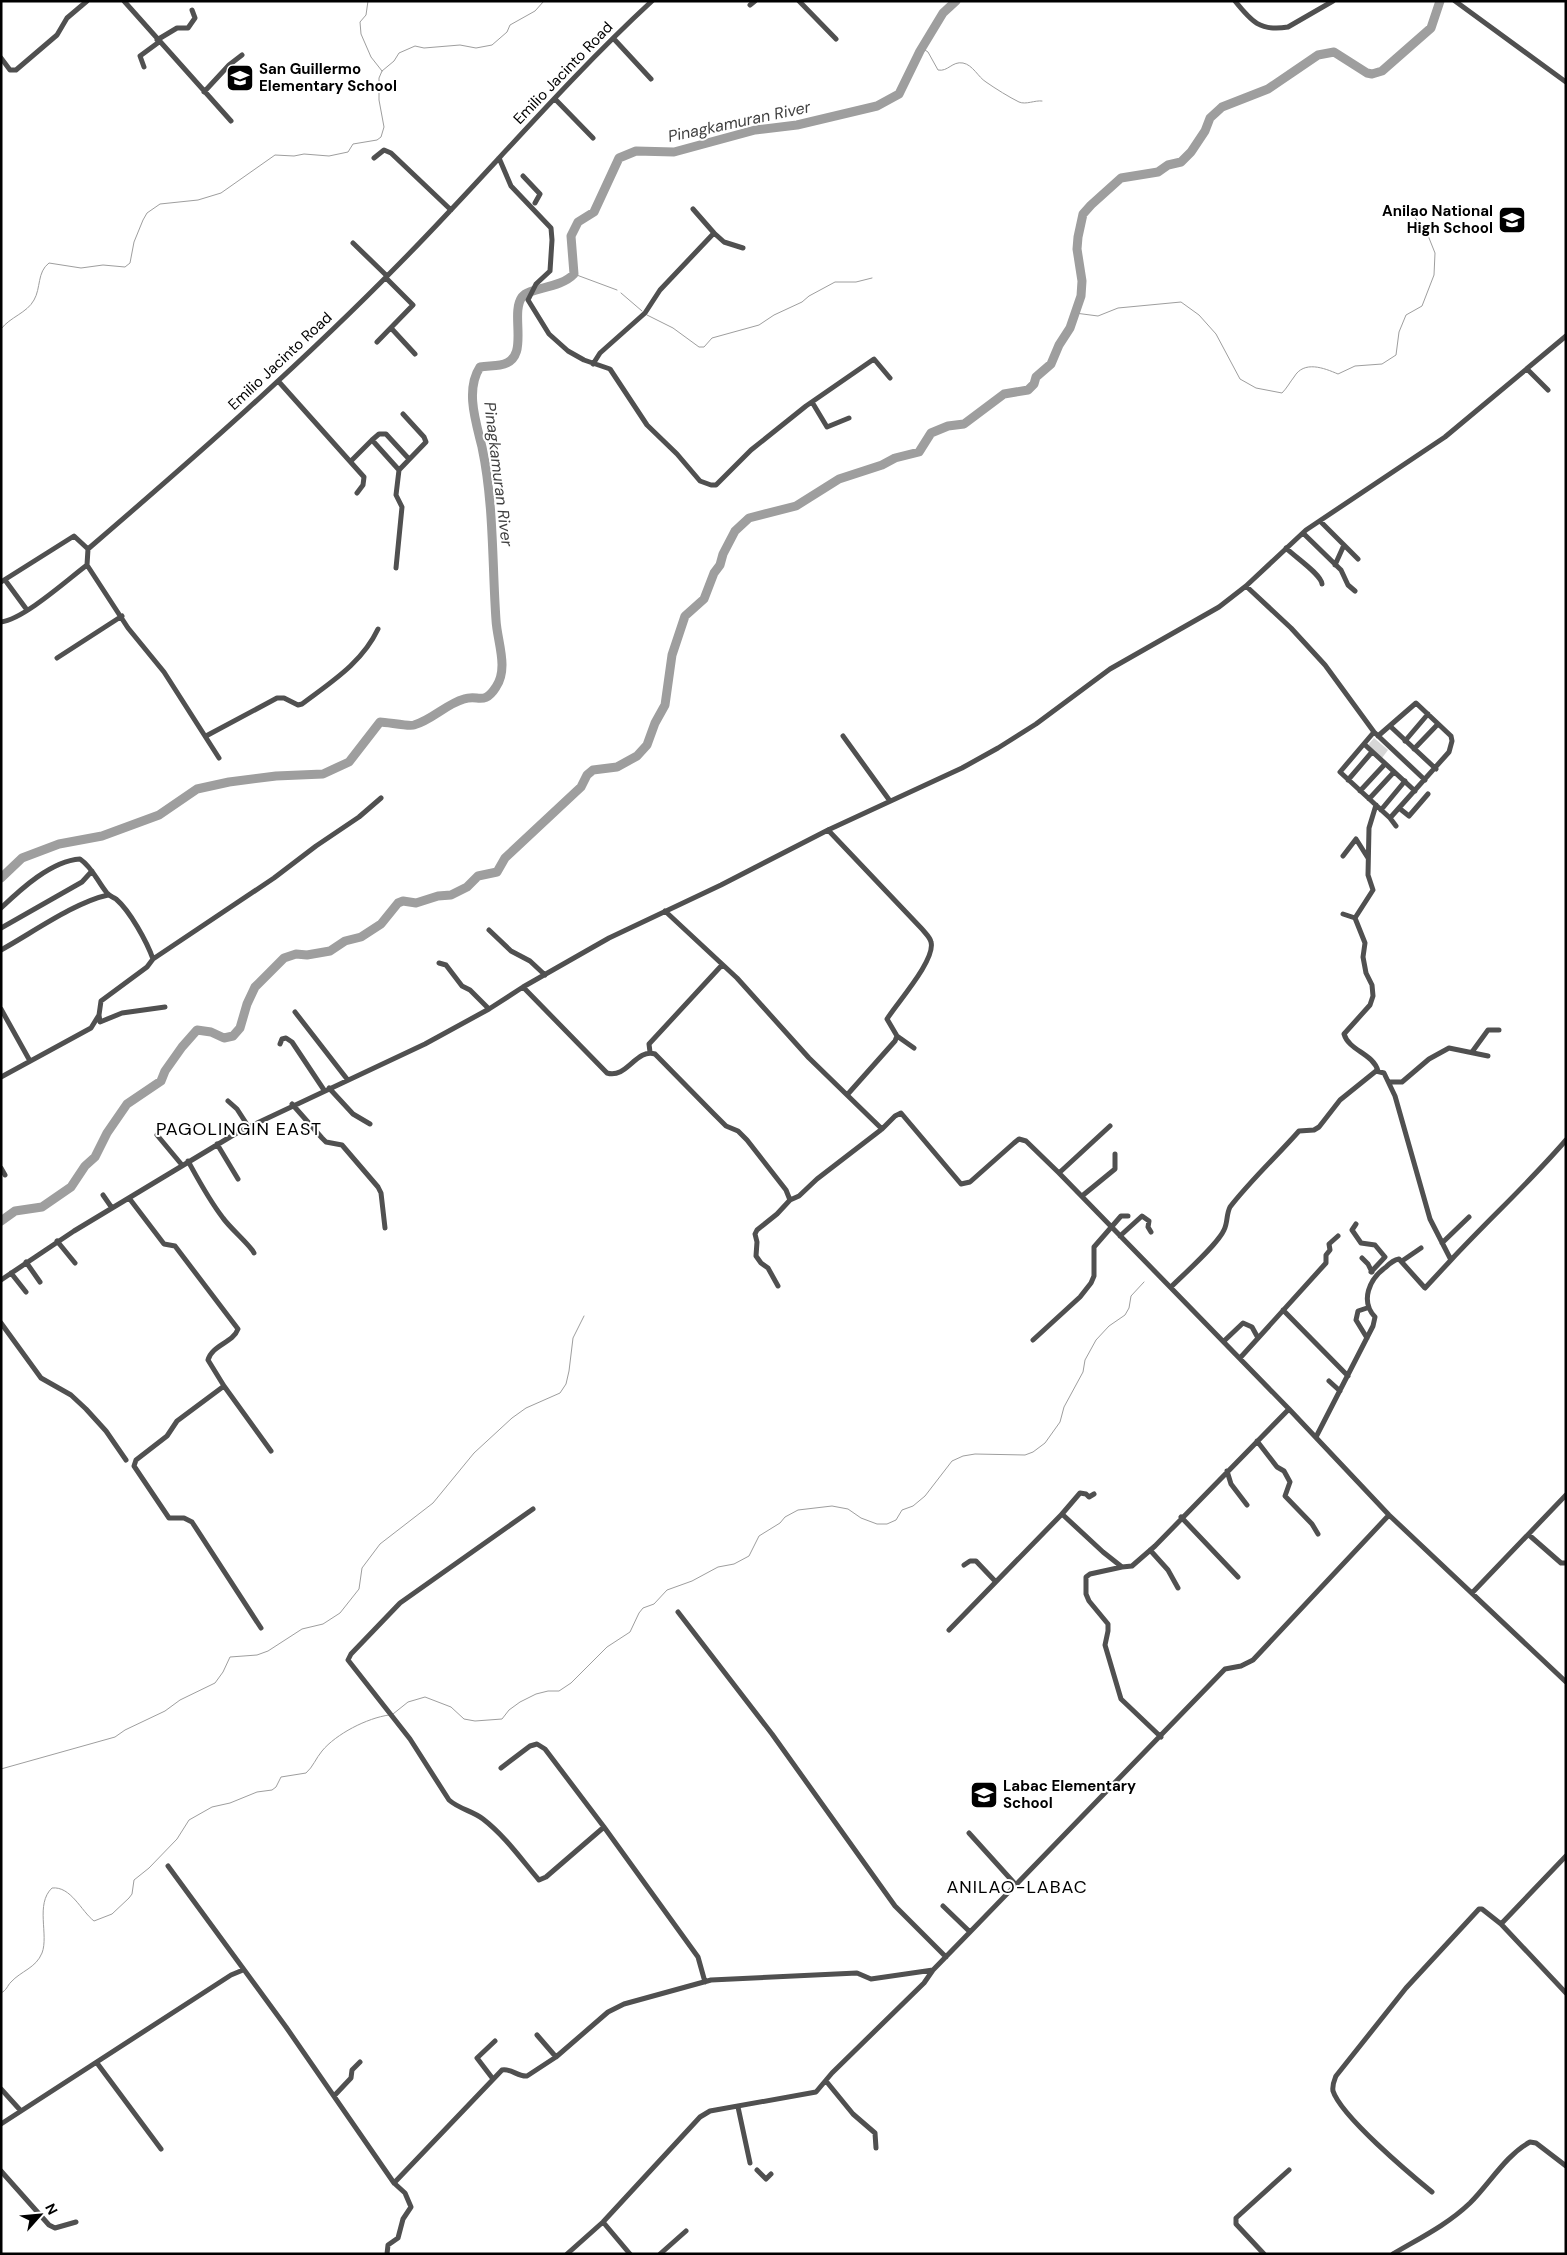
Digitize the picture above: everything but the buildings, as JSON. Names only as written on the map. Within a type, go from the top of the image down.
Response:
[{"type":"street","points":[[1,58],[10,70],[18,69],[56,35],[67,18],[86,1]]},
{"type":"street","points":[[124,1],[231,121]]},
{"type":"street","name":"Emilio Jacinto Road","points":[[88,549],[279,382],[386,277],[555,99],[652,1]]},
{"type":"street","points":[[798,1],[836,39]]},
{"type":"street","points":[[1235,1],[1251,21],[1256,24],[1281,28],[1288,27],[1333,1]]},
{"type":"street","points":[[1456,2],[1566,82]]},
{"type":"street","points":[[144,67],[140,56],[177,28],[188,28],[196,18],[192,10]]},
{"type":"street","points":[[614,39],[651,79]]},
{"type":"street","points":[[204,92],[229,65],[242,55]]},
{"type":"street","points":[[555,99],[593,138]]},
{"type":"street","points":[[374,158],[384,150],[391,153],[451,210]]},
{"type":"street","points":[[499,158],[511,186],[533,205],[548,222],[552,233],[550,271],[536,284],[528,300],[549,334],[568,351],[592,364],[610,369],[647,425],[677,454],[700,481],[710,485],[716,484],[751,450],[812,402],[875,358],[890,378]]},
{"type":"street","points":[[523,176],[540,194],[533,205]]},
{"type":"street","points":[[693,210],[724,242],[743,248]]},
{"type":"street","points":[[592,364],[600,353],[645,313],[660,290],[714,232]]},
{"type":"street","points":[[353,243],[413,305],[377,342]]},
{"type":"street","points":[[391,328],[415,354]]},
{"type":"street","points":[[1,1280],[57,1242],[248,1126],[425,1044],[489,1009],[523,986],[609,938],[721,885],[828,830],[962,768],[998,748],[1036,724],[1110,669],[1195,622],[1246,586],[1303,533],[1445,437],[1565,338]]},
{"type":"street","points":[[1527,368],[1548,390]]},
{"type":"street","points":[[279,382],[365,480],[357,493]]},
{"type":"street","points":[[812,402],[827,427],[849,418]]},
{"type":"street","points":[[396,568],[402,507],[396,495],[399,470],[426,440],[403,414]]},
{"type":"street","points":[[350,461],[382,433],[386,434],[409,459]]},
{"type":"street","points":[[372,440],[399,470]]},
{"type":"street","points":[[1320,521],[1358,559]]},
{"type":"street","points":[[1303,533],[1335,565],[1345,576],[1348,585],[1356,591]]},
{"type":"street","points":[[27,610],[3,581],[74,536],[88,549],[87,565],[122,616],[128,628],[164,672],[219,758]]},
{"type":"street","points":[[1335,565],[1344,545]]},
{"type":"street","points":[[1286,548],[1298,561],[1320,577],[1322,584]]},
{"type":"street","points":[[1,622],[10,620],[27,610],[87,565]]},
{"type":"street","points":[[1246,586],[1291,628],[1325,665],[1376,734],[1425,780]]},
{"type":"street","points":[[57,658],[122,616]]},
{"type":"street","points":[[206,736],[277,698],[284,698],[298,705],[302,704],[347,671],[372,643],[378,629]]},
{"type":"street","points":[[1390,818],[1450,752],[1452,741],[1438,724],[1415,703],[1390,726],[1364,744],[1340,772],[1390,818],[1396,826]]},
{"type":"street","points":[[1405,741],[1428,714]]},
{"type":"street","points":[[1414,749],[1438,724]]},
{"type":"street","points":[[1390,726],[1436,769]]},
{"type":"street","points":[[844,736],[890,801]]},
{"type":"street","points":[[1364,744],[1415,791]]},
{"type":"street","points":[[1348,780],[1372,752]]},
{"type":"street","points":[[1360,791],[1385,764]]},
{"type":"street","points":[[1369,799],[1394,772]]},
{"type":"street","points":[[1381,810],[1405,781]]},
{"type":"street","points":[[1399,808],[1410,816],[1428,794]]},
{"type":"street","points":[[165,1007],[122,1013],[100,1022],[98,1006],[105,997],[147,966],[153,959],[274,878],[316,846],[359,817],[381,798]]},
{"type":"street","points":[[1376,805],[1369,828],[1368,875],[1373,890],[1355,918],[1355,923],[1365,943],[1363,957],[1366,973],[1372,985],[1373,996],[1359,1018],[1345,1030],[1344,1037],[1351,1045],[1373,1061],[1378,1071]]},
{"type":"street","points":[[828,830],[922,929],[931,942],[930,954],[915,981],[887,1019],[897,1036],[914,1048]]},
{"type":"street","points":[[1343,856],[1356,839],[1368,859]]},
{"type":"street","points":[[1,908],[23,887],[43,874],[73,860],[80,859],[92,871],[108,895],[117,900],[138,928],[148,944],[153,959]]},
{"type":"street","points":[[1,928],[82,882],[92,871]]},
{"type":"street","points":[[1,950],[76,907],[98,897],[108,895]]},
{"type":"street","points":[[665,911],[737,978],[809,1058],[882,1129]]},
{"type":"street","points":[[1343,914],[1355,918]]},
{"type":"street","points":[[489,930],[511,951],[530,962],[545,975]]},
{"type":"street","points":[[439,963],[446,965],[462,986],[470,990],[489,1009]]},
{"type":"street","points":[[650,1052],[649,1044],[722,965]]},
{"type":"street","points":[[523,986],[607,1073],[614,1075],[620,1073],[644,1054],[650,1052],[655,1054],[726,1126],[738,1131],[743,1136],[786,1190],[790,1200]]},
{"type":"street","points":[[1,1009],[30,1061]]},
{"type":"street","points":[[295,1012],[347,1079]]},
{"type":"street","points":[[1,1077],[91,1028],[99,1015]]},
{"type":"street","points":[[1472,1052],[1488,1030],[1499,1030]]},
{"type":"street","points":[[847,1095],[895,1041],[897,1036]]},
{"type":"street","points":[[280,1044],[282,1039],[286,1038],[292,1042],[326,1089],[353,1114],[370,1124]]},
{"type":"street","points":[[1390,1082],[1402,1082],[1429,1060],[1449,1048],[1488,1056]]},
{"type":"street","points":[[1171,1287],[1215,1242],[1224,1230],[1230,1207],[1257,1175],[1270,1164],[1299,1131],[1314,1130],[1319,1127],[1340,1100],[1370,1075],[1378,1071],[1384,1073],[1390,1082],[1413,1155],[1430,1219],[1452,1260]]},
{"type":"street","points":[[228,1101],[238,1109],[248,1126]]},
{"type":"street","points":[[292,1104],[326,1142],[342,1145],[378,1187],[381,1193],[385,1228]]},
{"type":"street","points":[[778,1286],[768,1268],[756,1256],[756,1231],[777,1214],[790,1200],[800,1196],[817,1179],[882,1129],[895,1116],[902,1113],[961,1184],[970,1182],[1019,1139],[1026,1141],[1122,1234],[1389,1515],[1566,1682]]},
{"type":"street","points":[[1059,1173],[1110,1126]]},
{"type":"street","points":[[157,1136],[182,1166]]},
{"type":"street","points":[[1316,1437],[1375,1320],[1367,1308],[1368,1290],[1374,1277],[1396,1259],[1402,1261],[1425,1288],[1512,1200],[1530,1177],[1566,1140]]},
{"type":"street","points":[[217,1144],[238,1179]]},
{"type":"street","points":[[1082,1196],[1114,1169],[1115,1154]]},
{"type":"street","points":[[188,1161],[224,1220],[254,1252]]},
{"type":"street","points":[[1,1168],[5,1175]]},
{"type":"street","points":[[103,1195],[112,1208]]},
{"type":"street","points":[[129,1198],[164,1244],[175,1246],[238,1330],[236,1334],[213,1350],[208,1357],[224,1386],[271,1451]]},
{"type":"street","points":[[1034,1340],[1080,1297],[1094,1276],[1094,1247],[1122,1216],[1128,1216]]},
{"type":"street","points":[[1122,1234],[1142,1216],[1149,1221],[1148,1227],[1151,1232]]},
{"type":"street","points":[[1442,1243],[1469,1217]]},
{"type":"street","points":[[1356,1224],[1352,1230],[1361,1243],[1375,1245],[1385,1257],[1372,1272]]},
{"type":"street","points":[[1240,1358],[1326,1263],[1326,1255],[1330,1250],[1329,1244],[1338,1236]]},
{"type":"street","points":[[57,1242],[75,1263]]},
{"type":"street","points":[[1402,1261],[1420,1248]]},
{"type":"street","points":[[1362,1258],[1368,1264],[1374,1277]]},
{"type":"street","points":[[26,1262],[40,1282]]},
{"type":"street","points":[[11,1273],[26,1292]]},
{"type":"street","points":[[1367,1308],[1358,1310],[1356,1320],[1367,1338]]},
{"type":"street","points":[[1283,1310],[1348,1376]]},
{"type":"street","points":[[1,1323],[41,1378],[71,1395],[86,1409],[106,1431],[126,1460]]},
{"type":"street","points":[[1224,1341],[1243,1323],[1252,1327],[1258,1338]]},
{"type":"street","points":[[1329,1381],[1340,1391]]},
{"type":"street","points":[[224,1386],[177,1420],[167,1436],[136,1460],[134,1466],[168,1518],[184,1518],[192,1522],[260,1628]]},
{"type":"street","points":[[1161,1737],[1121,1699],[1104,1645],[1108,1624],[1089,1602],[1086,1594],[1086,1577],[1090,1574],[1132,1566],[1289,1409]]},
{"type":"street","points":[[1257,1441],[1277,1467],[1284,1471],[1290,1482],[1285,1496],[1312,1524],[1318,1534]]},
{"type":"street","points":[[1227,1471],[1231,1484],[1247,1505]]},
{"type":"street","points":[[949,1630],[1062,1514],[1080,1493],[1090,1497],[1094,1494]]},
{"type":"street","points":[[1472,1593],[1566,1495]]},
{"type":"street","points":[[533,1509],[400,1603],[349,1656],[348,1660],[394,1718],[449,1800],[454,1805],[481,1817],[498,1832],[539,1880],[546,1877],[604,1827]]},
{"type":"street","points":[[1062,1514],[1122,1567]]},
{"type":"street","points":[[816,2092],[924,1983],[933,1970],[1225,1669],[1241,1666],[1252,1660],[1389,1515]]},
{"type":"street","points":[[1181,1517],[1238,1577]]},
{"type":"street","points":[[1529,1535],[1561,1563],[1566,1563]]},
{"type":"street","points":[[1150,1550],[1168,1570],[1178,1588]]},
{"type":"street","points":[[964,1565],[970,1561],[976,1561],[995,1581]]},
{"type":"street","points":[[678,1612],[772,1734],[895,1906],[946,1957]]},
{"type":"street","points":[[501,1768],[530,1746],[537,1744],[545,1749],[698,1957],[705,1982]]},
{"type":"street","points":[[969,1833],[1016,1885]]},
{"type":"street","points":[[1501,1924],[1566,1856]]},
{"type":"street","points":[[168,1866],[286,2027],[394,2183],[405,2193],[410,2207],[403,2219],[398,2238],[388,2245],[387,2254]]},
{"type":"street","points":[[943,1906],[970,1932]]},
{"type":"street","points":[[1432,2192],[1392,2159],[1344,2108],[1333,2091],[1333,2083],[1336,2076],[1406,1988],[1479,1909],[1482,1909],[1501,1924],[1566,1993]]},
{"type":"street","points":[[1,2124],[97,2064],[231,1975],[243,1970]]},
{"type":"street","points":[[394,2183],[493,2079],[505,2069],[522,2076],[527,2076],[556,2057],[608,2012],[616,2008],[705,1982],[856,1973],[871,1980],[933,1970]]},
{"type":"street","points":[[537,2035],[556,2057]]},
{"type":"street","points":[[493,2079],[477,2058],[495,2041]]},
{"type":"street","points":[[334,2096],[351,2078],[352,2070],[360,2062]]},
{"type":"street","points":[[97,2064],[161,2149]]},
{"type":"street","points":[[826,2081],[853,2114],[876,2132],[876,2148]]},
{"type":"street","points":[[567,2254],[603,2222],[700,2117],[710,2111],[816,2092],[831,2087]]},
{"type":"street","points":[[1,2089],[21,2111]]},
{"type":"street","points":[[738,2107],[750,2163]]},
{"type":"street","points":[[1393,2254],[1446,2224],[1470,2203],[1520,2148],[1530,2142],[1536,2143],[1566,2166]]},
{"type":"street","points":[[757,2170],[766,2179],[771,2174]]},
{"type":"street","points":[[1264,2254],[1236,2224],[1236,2218],[1289,2170]]},
{"type":"street","points":[[1,2171],[38,2215],[49,2225],[55,2228],[76,2222]]},
{"type":"street","points":[[603,2222],[630,2254]]},
{"type":"street","points":[[660,2254],[686,2231]]},
{"type":"shaded area","points":[[1374,738],[1388,750],[1382,758],[1368,745]]},
{"type":"waterway","points":[[368,1],[366,15],[360,22],[361,34],[371,57],[382,71]]},
{"type":"waterway","points":[[1,329],[23,312],[34,300],[41,275],[49,263],[81,268],[103,265],[125,267],[130,263],[134,242],[143,220],[147,213],[160,204],[198,200],[221,193],[275,155],[294,156],[304,154],[329,156],[348,152],[353,144],[377,140],[381,137],[384,127],[379,100],[379,78],[382,71],[394,61],[399,53],[415,46],[424,48],[460,45],[476,48],[492,45],[507,32],[510,25],[535,11],[544,1]]},
{"type":"waterway","name":"Pinagkamuran River","points":[[1,878],[22,858],[59,844],[102,836],[159,815],[197,789],[229,782],[276,776],[323,774],[349,762],[380,722],[414,725],[427,720],[457,701],[469,698],[484,698],[492,693],[500,680],[502,663],[496,620],[489,490],[472,396],[473,386],[480,367],[500,365],[510,361],[515,355],[518,346],[519,305],[522,297],[531,291],[561,283],[574,274],[571,236],[578,222],[594,212],[619,158],[636,151],[674,152],[755,130],[797,125],[877,106],[899,94],[920,51],[943,13],[956,1]]},
{"type":"waterway","points":[[1,1221],[15,1211],[42,1207],[71,1187],[85,1166],[95,1157],[107,1133],[127,1104],[161,1081],[165,1071],[197,1030],[211,1032],[224,1038],[233,1036],[240,1028],[247,1004],[255,987],[284,958],[296,954],[307,955],[330,951],[345,941],[361,937],[381,924],[398,903],[403,901],[416,903],[438,896],[451,895],[467,887],[478,876],[497,872],[505,858],[581,787],[587,775],[593,770],[617,767],[637,756],[647,745],[655,723],[665,705],[672,655],[685,616],[704,599],[714,573],[720,565],[723,554],[735,531],[749,518],[796,506],[839,479],[882,465],[895,458],[919,452],[931,433],[948,426],[964,424],[1004,394],[1028,390],[1034,384],[1036,377],[1051,364],[1059,345],[1070,328],[1081,296],[1082,281],[1077,249],[1083,214],[1121,178],[1158,172],[1168,165],[1181,162],[1191,152],[1205,131],[1210,118],[1222,107],[1268,89],[1318,55],[1334,52],[1367,73],[1372,74],[1382,71],[1431,28],[1440,1]]},
{"type":"waterway","points":[[922,48],[928,52],[938,70],[959,63],[967,64],[983,80],[1019,102],[1042,101]]},
{"type":"waterway","points":[[1075,313],[1098,316],[1118,308],[1181,302],[1199,315],[1216,334],[1240,379],[1256,388],[1282,393],[1298,372],[1303,369],[1315,367],[1338,374],[1355,366],[1382,364],[1396,355],[1399,332],[1406,315],[1422,306],[1434,275],[1435,253],[1427,233],[1413,215]]},
{"type":"waterway","points":[[574,274],[617,290]]},
{"type":"waterway","points":[[647,315],[673,328],[699,347],[704,347],[712,338],[759,325],[835,282],[856,282],[872,278]]},
{"type":"waterway","points":[[621,293],[642,311]]},
{"type":"waterway","points":[[393,1714],[408,1702],[425,1697],[451,1707],[464,1719],[475,1721],[502,1719],[509,1710],[520,1702],[536,1694],[559,1691],[571,1683],[607,1647],[630,1632],[643,1608],[654,1604],[667,1590],[692,1581],[718,1567],[734,1564],[749,1556],[759,1536],[798,1510],[832,1506],[848,1509],[861,1518],[877,1524],[887,1524],[896,1520],[902,1510],[913,1506],[925,1496],[952,1461],[963,1456],[975,1454],[1025,1455],[1033,1452],[1045,1443],[1060,1422],[1064,1407],[1083,1372],[1085,1360],[1096,1340],[1109,1326],[1125,1315],[1129,1308],[1131,1296],[1144,1282]]},
{"type":"waterway","points":[[1,1769],[115,1737],[125,1730],[165,1711],[180,1700],[215,1683],[230,1657],[257,1655],[268,1651],[302,1629],[323,1624],[340,1613],[359,1589],[362,1568],[380,1544],[433,1503],[474,1453],[512,1418],[526,1408],[560,1393],[566,1384],[573,1338],[584,1316]]},
{"type":"waterway","points":[[1,1993],[5,1991],[15,1978],[32,1966],[42,1953],[44,1946],[44,1902],[52,1888],[59,1888],[65,1891],[94,1921],[112,1914],[132,1894],[134,1880],[149,1868],[177,1839],[189,1820],[212,1807],[230,1803],[257,1792],[272,1790],[276,1787],[281,1777],[306,1773],[322,1751],[335,1739],[362,1723],[389,1715]]},
{"type":"place","name":"San Guillermo Elementary School","points":[[240,78]]},
{"type":"place","name":"Anilao National High School","points":[[1512,220]]},
{"type":"place","name":"Labac Elementary School","points":[[984,1795]]},
{"type":"district","name":"PAGOLINGIN EAST","points":[[239,1129]]},
{"type":"district","name":"ANILAO-LABAC","points":[[1017,1887]]}]
